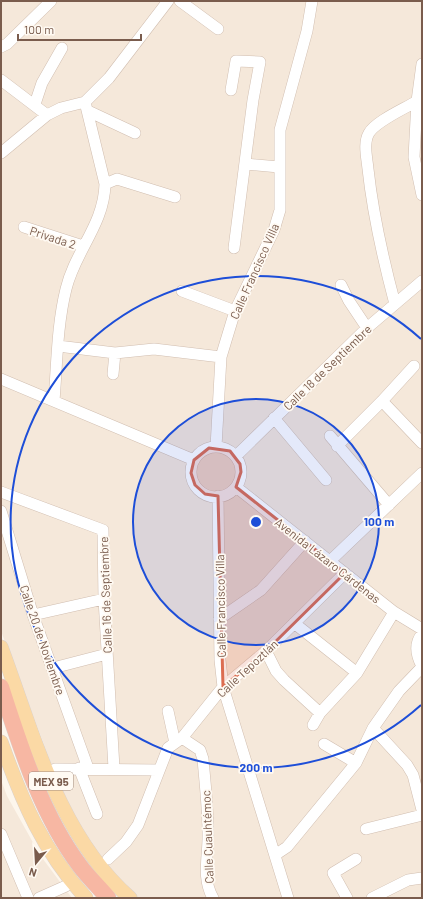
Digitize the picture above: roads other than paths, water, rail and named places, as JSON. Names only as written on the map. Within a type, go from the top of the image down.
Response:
[{"type":"highway","name":"MEX 95","points":[[1,687],[34,780],[59,832],[80,866],[108,898]]},
{"type":"highway","name":"MEX 95","points":[[1,719],[30,795],[50,836],[73,872],[96,898]]},
{"type":"main road","name":"MEX 95","points":[[1,648],[53,786],[94,861],[130,898]]},
{"type":"main road","name":"MEX 95","points":[[1,742],[22,798],[42,839],[67,877],[86,898]]},
{"type":"street","points":[[1,47],[7,44],[51,1]]},
{"type":"street","points":[[86,107],[168,1]]},
{"type":"street","points":[[180,1],[218,29]]},
{"type":"street","name":"Calle Francisco Villa","points":[[216,447],[221,357],[235,311],[274,230],[280,210],[280,130],[307,31],[312,1]]},
{"type":"street","points":[[35,104],[42,83],[62,48]]},
{"type":"street","points":[[231,90],[236,61],[260,62],[253,100],[246,164],[234,248]]},
{"type":"street","points":[[422,64],[417,101],[414,157],[422,195]]},
{"type":"street","points":[[1,80],[35,104],[47,115]]},
{"type":"street","points":[[395,304],[380,249],[370,188],[366,144],[368,134],[374,127],[417,101]]},
{"type":"street","points":[[54,401],[58,346],[66,288],[83,246],[96,226],[102,210],[105,184],[86,107]]},
{"type":"street","points":[[1,153],[47,115],[61,108],[86,107],[135,133]]},
{"type":"street","points":[[246,164],[279,167]]},
{"type":"street","points":[[105,184],[117,178],[175,197]]},
{"type":"street","name":"Privada 2","points":[[24,228],[83,246]]},
{"type":"street","name":"Calle 18 de Septiembre","points":[[236,456],[367,328],[422,281]]},
{"type":"street","points":[[341,285],[349,301],[367,328]]},
{"type":"street","points":[[182,291],[235,311]]},
{"type":"street","points":[[58,346],[115,352],[154,349],[221,357]]},
{"type":"street","points":[[114,374],[115,352]]},
{"type":"street","points":[[337,446],[382,401],[414,366]]},
{"type":"street","points":[[1,379],[194,460]]},
{"type":"street","points":[[382,401],[422,443]]},
{"type":"street","points":[[274,418],[326,480]]},
{"type":"street","points":[[330,436],[389,505]]},
{"type":"street","points":[[216,447],[230,451],[236,456],[240,464],[240,480],[231,492],[218,496],[205,494],[195,485],[191,473],[194,460],[203,450],[216,447]]},
{"type":"street","points":[[330,561],[422,473]]},
{"type":"street","name":"Avenida Lázaro Cárdenas","points":[[236,487],[394,612],[422,630]]},
{"type":"street","name":"Calle 16 de Septiembre","points":[[1,492],[103,530],[104,599],[114,768]]},
{"type":"street","name":"Calle Francisco Villa","points":[[218,496],[219,619],[223,687],[288,898]]},
{"type":"street","name":"Calle 20 de Noviembre","points":[[1,511],[97,814]]},
{"type":"street","points":[[219,619],[261,590],[305,541]]},
{"type":"street","name":"Calle Tepoztlán","points":[[108,859],[126,842],[138,825],[147,806],[168,748],[178,740],[223,687],[266,651],[345,573]]},
{"type":"street","points":[[33,615],[104,599]]},
{"type":"street","points":[[313,724],[320,713],[357,673],[394,612]]},
{"type":"street","points":[[294,623],[357,673]]},
{"type":"street","points":[[275,856],[287,847],[356,763],[373,728],[399,691],[422,666],[417,652],[417,644],[422,634]]},
{"type":"street","points":[[266,651],[276,671],[320,713]]},
{"type":"street","points":[[52,668],[107,654]]},
{"type":"street","points":[[168,711],[178,740]]},
{"type":"street","points":[[373,728],[407,765],[413,775],[422,810]]},
{"type":"street","name":"Calle Cuauhtémoc","points":[[178,740],[200,750],[203,759],[208,833],[206,876],[209,891],[213,898]]},
{"type":"street","points":[[324,744],[356,763]]},
{"type":"street","points":[[55,769],[114,768],[159,770]]},
{"type":"street","points":[[366,829],[422,815]]},
{"type":"street","points":[[1,834],[4,847],[28,898]]},
{"type":"street","points":[[347,898],[333,873],[356,859]]},
{"type":"street","points":[[372,898],[408,880],[422,878]]},
{"type":"street","points":[[39,898],[66,886]]}]
